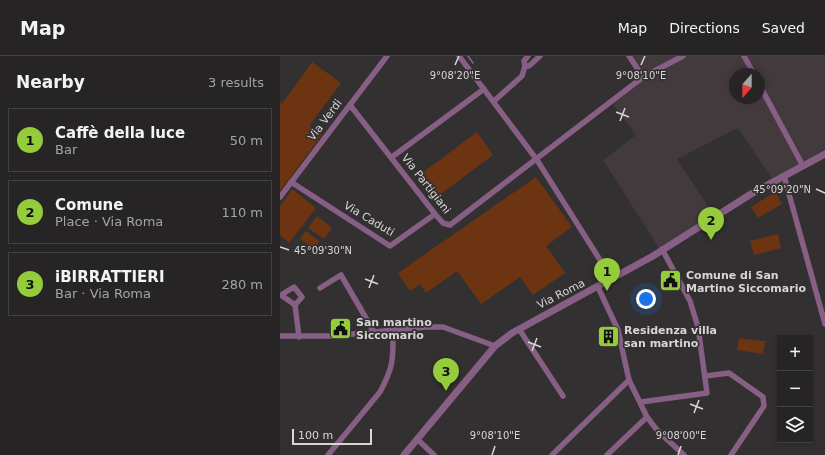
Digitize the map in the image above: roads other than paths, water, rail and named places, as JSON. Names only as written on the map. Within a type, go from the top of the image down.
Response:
[{"type":"street","name":"Via Verdi","points":[[280,197],[387,56]]},
{"type":"street","points":[[459,56],[537,160],[612,279]]},
{"type":"street","points":[[494,101],[522,76],[525,66],[524,61],[528,56]]},
{"type":"street","points":[[525,66],[529,66],[540,56]]},
{"type":"street","points":[[629,56],[643,77]]},
{"type":"street","points":[[537,160],[643,77],[683,56]]},
{"type":"street","points":[[744,56],[751,68]]},
{"type":"street","points":[[392,157],[484,89]]},
{"type":"street","points":[[765,95],[802,166]]},
{"type":"street","name":"Via Partigiani","points":[[350,105],[443,223],[450,225],[537,160]]},
{"type":"street","name":"Via Roma","points":[[404,455],[495,346],[519,329],[612,279],[784,176],[825,154]]},
{"type":"street","points":[[784,176],[825,324]]},
{"type":"street","name":"Via Caduti","points":[[291,182],[390,246],[435,214]]},
{"type":"street","points":[[641,402],[707,393],[698,327],[690,301],[662,249]]},
{"type":"street","points":[[320,288],[341,275],[374,332]]},
{"type":"street","points":[[598,287],[618,330],[630,380],[647,417],[657,430],[684,455]]},
{"type":"street","points":[[295,305],[299,337]]},
{"type":"street","points":[[280,336],[299,337],[393,331],[426,327],[443,328],[495,346]]},
{"type":"street","points":[[519,329],[563,396]]},
{"type":"street","points":[[328,455],[380,392],[386,381],[392,368],[393,331]]},
{"type":"street","points":[[705,376],[729,373],[762,397],[764,401],[764,406],[731,455]]},
{"type":"street","points":[[552,455],[630,380]]},
{"type":"street","points":[[607,455],[647,417]]},
{"type":"street","points":[[417,439],[434,455]]},
{"type":"waterway","points":[[468,56],[473,63]]},
{"type":"place","name":"Comune","points":[[711,240]]},
{"type":"place","name":"Comune di San Martino Siccomario","points":[[670,281]]},
{"type":"place","name":"Caffè della luce","points":[[607,291]]},
{"type":"place","name":"San martino Siccomario","points":[[341,328]]},
{"type":"place","name":"Residenza villa san martino","points":[[608,336]]},
{"type":"place","name":"iBIRRATTIERI","points":[[446,391]]}]
